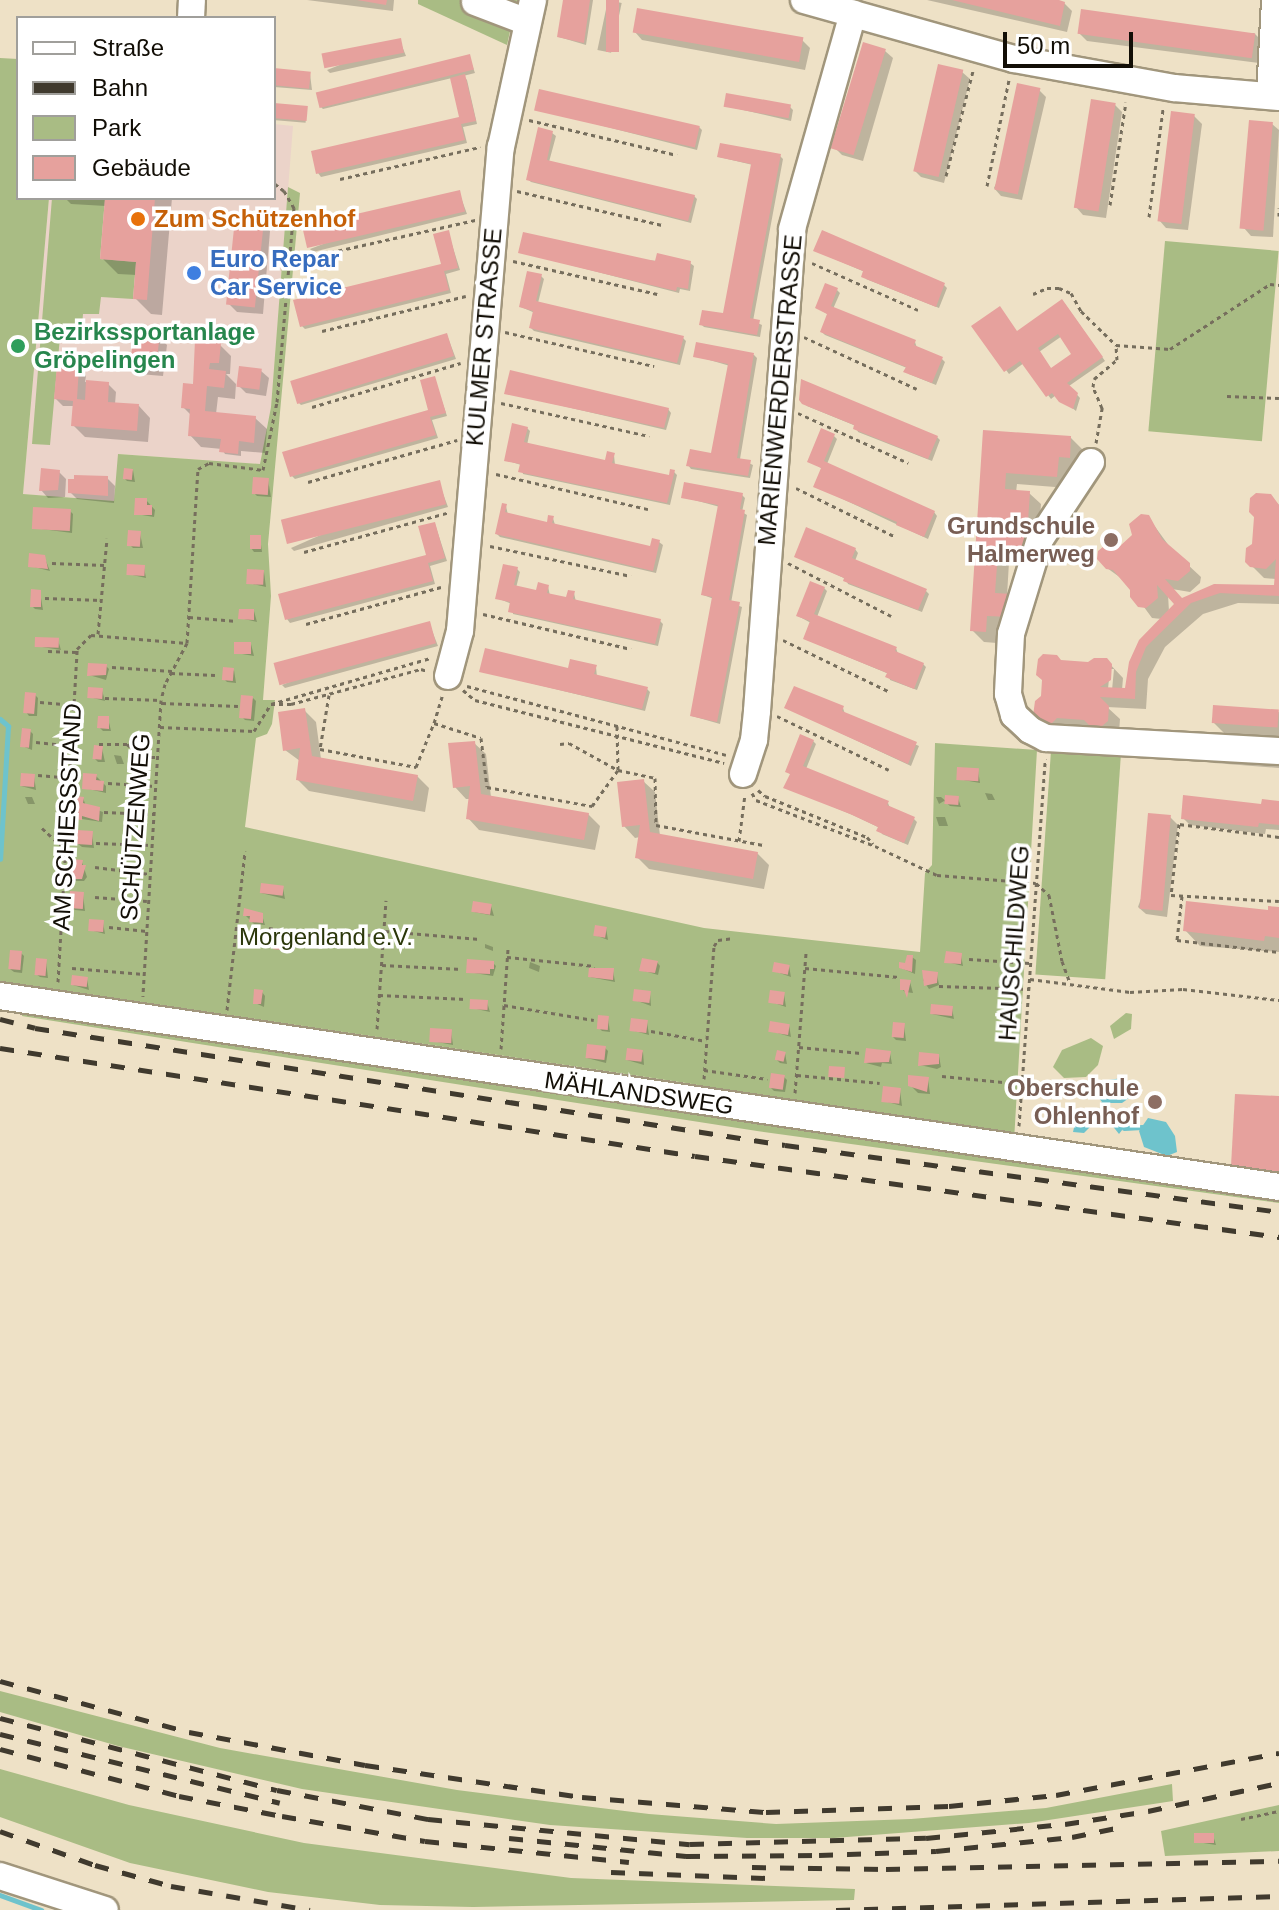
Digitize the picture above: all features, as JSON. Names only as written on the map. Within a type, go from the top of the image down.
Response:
[{"type":"street","points":[[804,0],[1014,59],[1166,87],[1275,96],[1275,0]]},
{"type":"street","points":[[475,2],[530,11]]},
{"type":"street","name":"KULMER STRASSE","points":[[449,674],[462,611],[486,294],[501,147],[530,11]]},
{"type":"street","name":"MARIENWERDERSTRASSE","points":[[743,774],[754,740],[757,711],[771,480],[792,229],[853,13]]},
{"type":"street","points":[[1091,462],[1040,539],[1011,634],[1008,694],[1014,715],[1030,730],[1046,738],[1279,751]]},
{"type":"street","name":"MÄHLANDSWEG","points":[[0,996],[499,1073],[1279,1187]]},
{"type":"street","points":[[0,1876],[105,1910]]},
{"type":"path","points":[[946,176],[978,49]]},
{"type":"path","points":[[987,186],[1014,59]]},
{"type":"path","points":[[1110,205],[1129,81]]},
{"type":"path","points":[[1149,217],[1166,87]]},
{"type":"path","points":[[507,117],[677,155]]},
{"type":"path","points":[[340,179],[487,146],[501,147]]},
{"type":"path","name":"SCHÜTZENWEG","points":[[141,1019],[161,702],[171,672],[187,643],[198,469],[209,463],[263,470],[277,402],[294,208],[284,191],[276,185]]},
{"type":"path","points":[[497,187],[662,225]]},
{"type":"path","points":[[1279,208],[1279,216]]},
{"type":"path","points":[[323,254],[493,218]]},
{"type":"path","points":[[789,253],[918,310]]},
{"type":"path","points":[[490,257],[657,294]]},
{"type":"path","points":[[1033,294],[1047,288],[1071,293],[1081,311],[1116,345],[1170,349],[1270,284],[1279,285]]},
{"type":"path","points":[[322,331],[473,294],[486,294]]},
{"type":"path","points":[[484,327],[654,366]]},
{"type":"path","points":[[782,330],[917,389]]},
{"type":"path","points":[[1091,462],[1102,408],[1093,387],[1094,379],[1117,360],[1116,345]]},
{"type":"path","points":[[312,407],[463,362],[481,362]]},
{"type":"path","points":[[1227,396],[1279,398]]},
{"type":"path","points":[[478,400],[649,436]]},
{"type":"path","points":[[777,407],[797,412],[908,463]]},
{"type":"path","points":[[308,482],[476,435]]},
{"type":"path","points":[[473,472],[490,473],[648,509]]},
{"type":"path","points":[[771,480],[793,487],[896,537]]},
{"type":"path","points":[[304,552],[470,509]]},
{"type":"path","points":[[98,635],[107,538]]},
{"type":"path","points":[[467,541],[631,576]]},
{"type":"path","points":[[766,558],[787,563],[891,616]]},
{"type":"path","points":[[52,563],[104,565]]},
{"type":"path","points":[[306,624],[464,581]]},
{"type":"path","points":[[45,598],[101,600]]},
{"type":"path","points":[[462,611],[631,649]]},
{"type":"path","points":[[188,617],[237,621]]},
{"type":"path","points":[[48,651],[77,652],[91,635],[187,643]]},
{"type":"path","points":[[762,635],[780,639],[888,691]]},
{"type":"path","name":"AM SCHIESSSTAND","points":[[52,1005],[57,984],[77,652]]},
{"type":"path","points":[[159,727],[254,731],[271,704],[426,658],[478,692],[722,752],[765,796],[867,837],[875,846]]},
{"type":"path","points":[[112,667],[215,675]]},
{"type":"path","points":[[271,704],[291,704],[421,669],[449,674],[475,700],[720,760],[743,774],[756,800],[875,846],[937,875],[1036,883],[1049,895],[1070,983]]},
{"type":"path","points":[[330,693],[320,749],[416,767],[449,674]]},
{"type":"path","points":[[105,698],[238,706]]},
{"type":"path","points":[[40,702],[74,705]]},
{"type":"path","points":[[757,711],[775,715],[889,770]]},
{"type":"path","points":[[434,723],[481,738],[487,787],[592,806],[618,770],[617,726]]},
{"type":"path","name":"HAUSCHILDWEG","points":[[1018,1150],[1046,738]]},
{"type":"path","points":[[36,742],[72,746]]},
{"type":"path","points":[[560,744],[569,743],[618,770],[655,778],[656,825],[763,845]]},
{"type":"path","points":[[99,744],[127,744],[143,757],[158,757]]},
{"type":"path","points":[[739,841],[745,798],[743,774]]},
{"type":"path","points":[[38,775],[70,778]]},
{"type":"path","points":[[108,783],[155,786]]},
{"type":"path","points":[[104,812],[154,814]]},
{"type":"path","points":[[1279,837],[1179,824],[1171,895],[1279,901]]},
{"type":"path","points":[[42,828],[59,844],[66,844]]},
{"type":"path","points":[[96,843],[152,845]]},
{"type":"path","points":[[224,1031],[237,941],[245,851]]},
{"type":"path","points":[[95,867],[150,874]]},
{"type":"path","points":[[1182,896],[1177,940],[1279,952]]},
{"type":"path","points":[[95,897],[148,902]]},
{"type":"path","points":[[375,1053],[386,900]]},
{"type":"path","points":[[109,927],[147,931]]},
{"type":"path","points":[[269,928],[304,934],[384,933],[480,939]]},
{"type":"path","points":[[1202,943],[1203,934]]},
{"type":"path","points":[[702,1103],[714,946],[718,940],[734,938]]},
{"type":"path","points":[[1244,938],[1244,948]]},
{"type":"path","points":[[499,1073],[508,949]]},
{"type":"path","points":[[794,1117],[806,952]]},
{"type":"path","points":[[507,957],[595,966]]},
{"type":"path","points":[[969,959],[1031,963]]},
{"type":"path","points":[[382,965],[462,969]]},
{"type":"path","points":[[72,968],[144,974]]},
{"type":"path","points":[[805,968],[899,977]]},
{"type":"path","points":[[1030,979],[1130,992],[1183,989],[1279,1000]]},
{"type":"path","points":[[939,986],[1030,989]]},
{"type":"path","points":[[379,995],[466,999]]},
{"type":"path","points":[[504,1005],[594,1020]]},
{"type":"path","points":[[651,1031],[706,1041]]},
{"type":"path","points":[[799,1047],[861,1053]]},
{"type":"path","points":[[704,1070],[767,1079]]},
{"type":"path","points":[[797,1075],[880,1083]]},
{"type":"path","points":[[942,1076],[1023,1084]]},
{"type":"path","points":[[1241,1819],[1279,1811]]},
{"type":"shaded area","points":[[276,124],[293,126],[271,407],[260,464],[119,454],[115,501],[23,494],[49,200],[276,200]]},
{"type":"green space","points":[[418,0],[517,0],[507,45],[418,4]]},
{"type":"green space","name":"Morgenland e.V.","points":[[0,58],[16,59],[16,200],[49,200],[23,494],[114,501],[118,454],[260,464],[271,407],[288,187],[300,193],[268,544],[271,596],[263,700],[275,700],[272,724],[267,734],[256,738],[245,827],[704,928],[920,952],[925,873],[932,865],[935,743],[1037,750],[1014,1141],[686,1083],[0,981]]},
{"type":"green space","points":[[52,200],[105,200],[100,259],[136,262],[133,299],[101,297],[99,314],[83,314],[81,338],[60,337],[50,445],[32,444]]},
{"type":"green space","points":[[1165,241],[1279,251],[1262,441],[1148,431]]},
{"type":"green space","points":[[1051,751],[1121,756],[1105,979],[1035,974]]},
{"type":"green space","points":[[23,1006],[1279,1195],[1279,1203],[757,1131],[218,1047],[22,1016]]},
{"type":"green space","points":[[1126,1013],[1132,1014],[1131,1029],[1114,1039],[1110,1026]]},
{"type":"green space","points":[[1091,1038],[1103,1046],[1098,1065],[1086,1077],[1064,1078],[1053,1067],[1062,1050]]},
{"type":"green space","points":[[0,1691],[220,1748],[457,1790],[649,1814],[776,1824],[911,1819],[1046,1808],[1172,1784],[1173,1801],[1029,1823],[834,1838],[747,1838],[550,1825],[302,1789],[118,1746],[0,1712]]},
{"type":"green space","points":[[0,1769],[129,1805],[304,1843],[571,1878],[855,1889],[854,1900],[473,1907],[380,1905],[268,1892],[130,1863],[0,1817]]},
{"type":"green space","points":[[1279,1805],[1279,1851],[1165,1856],[1161,1831]]},
{"type":"water","points":[[1122,1078],[1131,1086],[1132,1096],[1122,1103],[1103,1103],[1090,1088],[1102,1081]]},
{"type":"water","points":[[1096,1110],[1121,1111],[1126,1125],[1119,1134],[1111,1124],[1092,1125],[1084,1133],[1073,1132],[1076,1119]]},
{"type":"water","points":[[1148,1118],[1166,1122],[1175,1136],[1177,1152],[1167,1156],[1144,1147],[1139,1131]]},
{"type":"building","points":[[357,0],[387,0],[386,5]]},
{"type":"building","points":[[563,0],[590,0],[584,43],[557,37]]},
{"type":"building","points":[[606,0],[619,0],[619,52],[606,52]]},
{"type":"building","points":[[952,0],[1059,0],[1065,2],[1060,26]]},
{"type":"building","points":[[637,8],[803,37],[799,62],[633,33]]},
{"type":"building","points":[[1081,9],[1255,33],[1252,58],[1078,34]]},
{"type":"building","points":[[401,38],[404,53],[324,68],[321,53]]},
{"type":"building","points":[[863,42],[886,49],[853,155],[831,148]]},
{"type":"building","points":[[470,54],[474,70],[320,108],[316,92]]},
{"type":"building","points":[[938,64],[963,70],[939,177],[913,171]]},
{"type":"building","points":[[276,68],[311,72],[309,89],[276,85]]},
{"type":"building","points":[[465,74],[476,121],[461,124],[465,140],[316,174],[311,151],[459,117],[450,78]]},
{"type":"building","points":[[1017,83],[1040,88],[1018,195],[994,190]]},
{"type":"building","points":[[539,89],[700,126],[695,148],[534,110]]},
{"type":"building","points":[[726,93],[791,104],[789,118],[724,107]]},
{"type":"building","points":[[1091,99],[1116,103],[1098,212],[1074,208]]},
{"type":"building","points":[[276,103],[308,106],[307,121],[276,118]]},
{"type":"building","points":[[1171,111],[1195,114],[1181,224],[1157,221]]},
{"type":"building","points":[[1249,120],[1273,122],[1263,231],[1240,229]]},
{"type":"building","points":[[538,127],[553,131],[547,160],[695,195],[688,221],[526,180]]},
{"type":"building","points":[[720,143],[781,154],[750,318],[760,320],[757,335],[699,325],[702,310],[723,313],[751,164],[717,157]]},
{"type":"building","points":[[460,190],[465,211],[307,248],[302,226]]},
{"type":"building","points":[[105,200],[155,200],[147,300],[133,299],[136,262],[100,259]]},
{"type":"building","points":[[235,219],[264,222],[255,308],[226,305]]},
{"type":"building","points":[[449,230],[458,268],[444,271],[449,290],[300,327],[293,300],[441,264],[433,234]]},
{"type":"building","points":[[822,230],[945,283],[936,307],[861,277],[863,271],[813,251]]},
{"type":"building","points":[[523,232],[655,261],[657,253],[691,261],[688,289],[677,287],[676,291],[518,253]]},
{"type":"building","points":[[527,271],[542,274],[536,301],[684,336],[677,363],[529,328],[533,311],[519,307]]},
{"type":"building","points":[[825,283],[838,288],[831,306],[916,340],[914,345],[943,357],[932,383],[903,372],[906,367],[820,332],[827,314],[815,308]]},
{"type":"building","points":[[1062,299],[1103,357],[1067,383],[1078,393],[1073,409],[1059,402],[1052,393],[1046,397],[1020,361],[1004,372],[971,326],[1000,306],[1017,331]],"holes":[[[1058,334],[1071,354],[1051,368],[1038,348]]]},
{"type":"building","points":[[134,332],[160,335],[156,370],[130,367]]},
{"type":"building","points":[[447,333],[454,356],[297,404],[290,381]]},
{"type":"building","points":[[195,340],[221,343],[219,363],[210,363],[209,369],[226,371],[224,388],[207,386],[205,411],[256,416],[254,443],[239,441],[238,454],[219,452],[221,439],[188,436],[190,409],[181,408],[183,383],[193,384]]},
{"type":"building","points":[[696,342],[754,353],[737,458],[751,460],[748,476],[686,466],[690,449],[711,453],[728,364],[693,357]]},
{"type":"building","points":[[57,365],[79,367],[77,399],[85,400],[86,380],[109,382],[108,402],[139,404],[137,431],[71,426],[73,401],[54,399]]},
{"type":"building","points":[[239,366],[262,369],[259,390],[236,387]]},
{"type":"building","points":[[510,370],[669,408],[664,428],[504,394]]},
{"type":"building","points":[[435,376],[446,413],[430,417],[436,435],[290,477],[282,452],[428,410],[420,380]]},
{"type":"building","points":[[801,379],[938,436],[928,459],[853,429],[854,425],[802,404],[799,400]]},
{"type":"building","points":[[512,423],[528,427],[524,442],[605,460],[607,451],[615,453],[612,463],[669,475],[670,469],[675,470],[667,503],[518,472],[520,464],[504,461]]},
{"type":"building","points":[[821,428],[835,434],[824,461],[935,511],[924,537],[896,525],[897,522],[813,487],[821,468],[807,462]]},
{"type":"building","points":[[983,430],[1071,436],[1070,458],[1059,457],[1057,477],[1006,473],[1005,489],[1030,491],[1026,553],[998,552],[995,593],[1012,594],[1011,617],[987,616],[986,632],[970,631]]},
{"type":"building","points":[[41,468],[60,470],[58,490],[39,491]]},
{"type":"building","points":[[124,468],[133,469],[132,480],[123,479]]},
{"type":"building","points":[[74,475],[108,476],[108,496],[68,493],[68,479],[74,479]]},
{"type":"building","points":[[253,477],[269,478],[268,495],[252,494]]},
{"type":"building","points":[[440,480],[446,504],[287,544],[281,520]]},
{"type":"building","points":[[684,482],[743,493],[740,509],[745,510],[729,600],[740,602],[717,722],[690,716],[712,597],[701,595],[718,505],[681,498]]},
{"type":"building","points":[[1256,493],[1271,494],[1279,505],[1279,596],[1220,593],[1191,603],[1146,647],[1136,672],[1135,699],[1100,697],[1109,706],[1108,721],[1102,726],[1089,725],[1084,720],[1057,718],[1052,723],[1039,722],[1033,716],[1035,701],[1041,696],[1042,680],[1036,675],[1038,659],[1043,654],[1057,655],[1061,660],[1088,662],[1094,658],[1107,658],[1112,664],[1111,680],[1100,687],[1125,688],[1129,662],[1139,640],[1174,604],[1157,585],[1158,598],[1146,608],[1138,607],[1130,597],[1130,590],[1113,570],[1106,569],[1097,559],[1098,551],[1110,541],[1120,546],[1132,535],[1129,524],[1141,514],[1149,515],[1162,539],[1190,563],[1190,571],[1178,581],[1165,579],[1182,598],[1214,584],[1274,585],[1276,559],[1266,569],[1250,567],[1245,562],[1246,548],[1252,544],[1254,517],[1249,512],[1250,498]]},
{"type":"building","points":[[135,498],[147,498],[147,505],[152,505],[152,515],[134,515]]},
{"type":"building","points":[[502,503],[507,504],[505,512],[547,522],[548,515],[554,516],[552,523],[650,546],[652,538],[660,540],[653,571],[495,534]]},
{"type":"building","points":[[33,507],[71,509],[70,531],[32,529]]},
{"type":"building","points":[[435,522],[445,558],[428,563],[433,581],[285,620],[278,594],[426,555],[418,526]]},
{"type":"building","points":[[806,527],[856,548],[852,558],[927,589],[918,610],[843,581],[844,578],[794,557]]},
{"type":"building","points":[[128,530],[141,531],[140,547],[127,546]]},
{"type":"building","points":[[250,535],[261,535],[261,549],[250,549]]},
{"type":"building","points":[[29,553],[45,555],[48,569],[28,567]]},
{"type":"building","points":[[127,564],[145,565],[144,576],[126,575]]},
{"type":"building","points":[[503,564],[518,567],[514,585],[536,590],[538,582],[549,585],[547,593],[566,597],[568,590],[575,591],[573,599],[661,619],[655,644],[508,612],[510,602],[495,599]]},
{"type":"building","points":[[247,569],[264,570],[263,585],[246,584]]},
{"type":"building","points":[[810,581],[825,587],[814,614],[897,647],[895,651],[924,663],[914,689],[885,677],[887,673],[803,639],[810,621],[796,616]]},
{"type":"building","points":[[31,589],[41,590],[41,607],[30,607]]},
{"type":"building","points":[[239,609],[254,609],[254,620],[238,619]]},
{"type":"building","points":[[430,621],[436,643],[279,685],[274,663]]},
{"type":"building","points":[[35,637],[59,638],[59,648],[35,647]]},
{"type":"building","points":[[234,642],[251,642],[251,654],[234,654]]},
{"type":"building","points":[[485,648],[568,668],[570,659],[597,665],[594,674],[648,687],[642,709],[479,672]]},
{"type":"building","points":[[88,663],[107,664],[106,675],[87,676]]},
{"type":"building","points":[[223,667],[234,668],[233,681],[222,680]]},
{"type":"building","points":[[794,686],[844,706],[842,711],[917,742],[908,764],[784,708]]},
{"type":"building","points":[[88,687],[103,688],[102,699],[87,698]]},
{"type":"building","points":[[25,692],[36,693],[34,714],[23,713]]},
{"type":"building","points":[[241,695],[253,696],[251,719],[239,718]]},
{"type":"building","points":[[1213,705],[1279,710],[1278,728],[1212,723]]},
{"type":"building","points":[[305,708],[312,756],[418,775],[413,801],[296,780],[300,748],[283,751],[278,712]]},
{"type":"building","points":[[98,716],[109,716],[109,729],[97,728]]},
{"type":"building","points":[[22,728],[31,729],[29,748],[20,747]]},
{"type":"building","points":[[800,734],[814,740],[803,766],[889,801],[887,805],[915,817],[904,843],[876,831],[878,827],[850,814],[783,788],[790,774],[785,772]]},
{"type":"building","points":[[475,741],[481,794],[589,813],[584,840],[466,819],[470,786],[453,788],[448,743]]},
{"type":"building","points":[[94,745],[103,746],[101,760],[93,759]]},
{"type":"building","points":[[957,767],[979,768],[978,781],[956,780]]},
{"type":"building","points":[[21,773],[35,774],[34,787],[20,786]]},
{"type":"building","points":[[83,773],[97,774],[96,780],[104,781],[103,791],[82,789]]},
{"type":"building","points":[[644,779],[650,832],[758,852],[753,879],[635,858],[640,825],[622,827],[617,782]]},
{"type":"building","points":[[945,795],[959,796],[958,805],[944,804]]},
{"type":"building","points":[[1183,795],[1261,804],[1262,799],[1279,801],[1279,825],[1259,823],[1258,827],[1181,819]]},
{"type":"building","points":[[75,796],[84,797],[83,803],[100,807],[99,821],[82,816],[82,820],[73,819]]},
{"type":"building","points":[[1148,813],[1171,815],[1163,911],[1140,909]]},
{"type":"building","points":[[77,830],[93,831],[92,845],[76,844]]},
{"type":"building","points":[[71,859],[83,860],[82,865],[86,865],[82,879],[70,879]]},
{"type":"building","points":[[261,883],[284,886],[283,896],[260,893]]},
{"type":"building","points":[[70,891],[84,892],[83,909],[69,908]]},
{"type":"building","points":[[473,901],[492,904],[490,915],[471,912]]},
{"type":"building","points":[[1186,901],[1268,910],[1268,906],[1279,907],[1279,938],[1265,936],[1264,941],[1183,931]]},
{"type":"building","points":[[244,908],[263,913],[263,923],[249,922],[250,916],[243,916]]},
{"type":"building","points":[[89,919],[104,920],[103,932],[88,931]]},
{"type":"building","points":[[595,925],[607,927],[605,938],[593,936]]},
{"type":"building","points":[[274,938],[290,939],[288,951],[273,949]]},
{"type":"building","points":[[10,950],[22,951],[20,970],[8,969]]},
{"type":"building","points":[[946,951],[962,953],[961,964],[944,963]]},
{"type":"building","points":[[907,955],[913,955],[912,972],[899,968],[899,962],[905,963]]},
{"type":"building","points":[[36,958],[47,959],[45,976],[35,975]]},
{"type":"building","points":[[642,958],[658,961],[655,973],[639,971]]},
{"type":"building","points":[[467,959],[494,961],[494,969],[490,969],[490,974],[466,973]]},
{"type":"building","points":[[774,962],[790,965],[788,975],[772,972]]},
{"type":"building","points":[[589,968],[614,968],[613,980],[588,977]]},
{"type":"building","points":[[922,970],[938,972],[937,983],[924,986]]},
{"type":"building","points":[[72,975],[88,977],[87,987],[71,985]]},
{"type":"building","points":[[900,979],[911,980],[907,998],[904,990],[900,990]]},
{"type":"building","points":[[254,989],[263,990],[261,1004],[253,1004]]},
{"type":"building","points":[[634,989],[651,991],[649,1003],[633,1001]]},
{"type":"building","points":[[770,990],[785,992],[783,1005],[768,1003]]},
{"type":"building","points":[[470,999],[488,1000],[487,1010],[469,1009]]},
{"type":"building","points":[[931,1004],[953,1006],[952,1016],[930,1014]]},
{"type":"building","points":[[598,1015],[609,1016],[608,1030],[597,1029]]},
{"type":"building","points":[[631,1018],[648,1020],[646,1033],[629,1031]]},
{"type":"building","points":[[770,1021],[790,1024],[788,1035],[768,1032]]},
{"type":"building","points":[[893,1022],[905,1023],[904,1038],[892,1037]]},
{"type":"building","points":[[430,1028],[452,1029],[451,1043],[429,1042]]},
{"type":"building","points":[[587,1044],[606,1046],[604,1060],[586,1058]]},
{"type":"building","points":[[627,1048],[643,1050],[641,1062],[626,1060]]},
{"type":"building","points":[[866,1048],[891,1051],[889,1062],[864,1063]]},
{"type":"building","points":[[777,1050],[786,1052],[784,1062],[775,1060]]},
{"type":"building","points":[[919,1052],[939,1054],[939,1064],[918,1066]]},
{"type":"building","points":[[829,1066],[845,1067],[844,1078],[828,1077]]},
{"type":"building","points":[[771,1073],[785,1075],[783,1090],[769,1088]]},
{"type":"building","points":[[908,1075],[929,1077],[927,1092],[908,1086]]},
{"type":"building","points":[[883,1086],[901,1088],[899,1104],[881,1102]]},
{"type":"building","points":[[1235,1094],[1279,1096],[1279,1174],[1231,1166]]},
{"type":"building","points":[[1194,1833],[1214,1833],[1214,1843],[1194,1843]]},
{"type":"waterway","points":[[0,719],[8,726],[0,859]]},
{"type":"waterway","points":[[1101,1111],[1103,1103]]},
{"type":"waterway","points":[[1124,1128],[1142,1127]]},
{"type":"waterway","points":[[0,1895],[41,1910]]},
{"type":"railway","points":[[0,1019],[35,1028],[785,1145],[1279,1212]]},
{"type":"railway","points":[[0,1048],[695,1156],[1279,1237]]},
{"type":"railway","points":[[0,1681],[189,1732],[365,1765],[582,1797],[766,1812],[949,1806],[1056,1795],[1279,1753]]},
{"type":"railway","points":[[0,1718],[277,1790],[428,1819],[690,1844],[926,1838],[1065,1824],[1148,1811],[1279,1783]]},
{"type":"railway","points":[[0,1734],[280,1803]]},
{"type":"railway","points":[[0,1749],[179,1796],[282,1816],[425,1841],[629,1862]]},
{"type":"railway","points":[[509,1838],[686,1856],[819,1855],[936,1851],[1072,1837],[1126,1826]]},
{"type":"railway","points":[[0,1831],[95,1865],[171,1886],[310,1910]]},
{"type":"railway","points":[[752,1867],[886,1869],[1279,1861]]},
{"type":"railway","points":[[611,1872],[767,1878]]},
{"type":"railway","points":[[836,1910],[1279,1896]]},
{"type":"place","name":"Zum Schützenhof","points":[[138,219]]},
{"type":"place","name":"Euro Repar Car Service","points":[[194,273]]},
{"type":"place","name":"Bezirkssportanlage Gröpelingen","points":[[18,346]]},
{"type":"place","name":"Grundschule Halmerweg","points":[[1111,540]]},
{"type":"place","name":"Oberschule Ohlenhof","points":[[1155,1102]]}]
